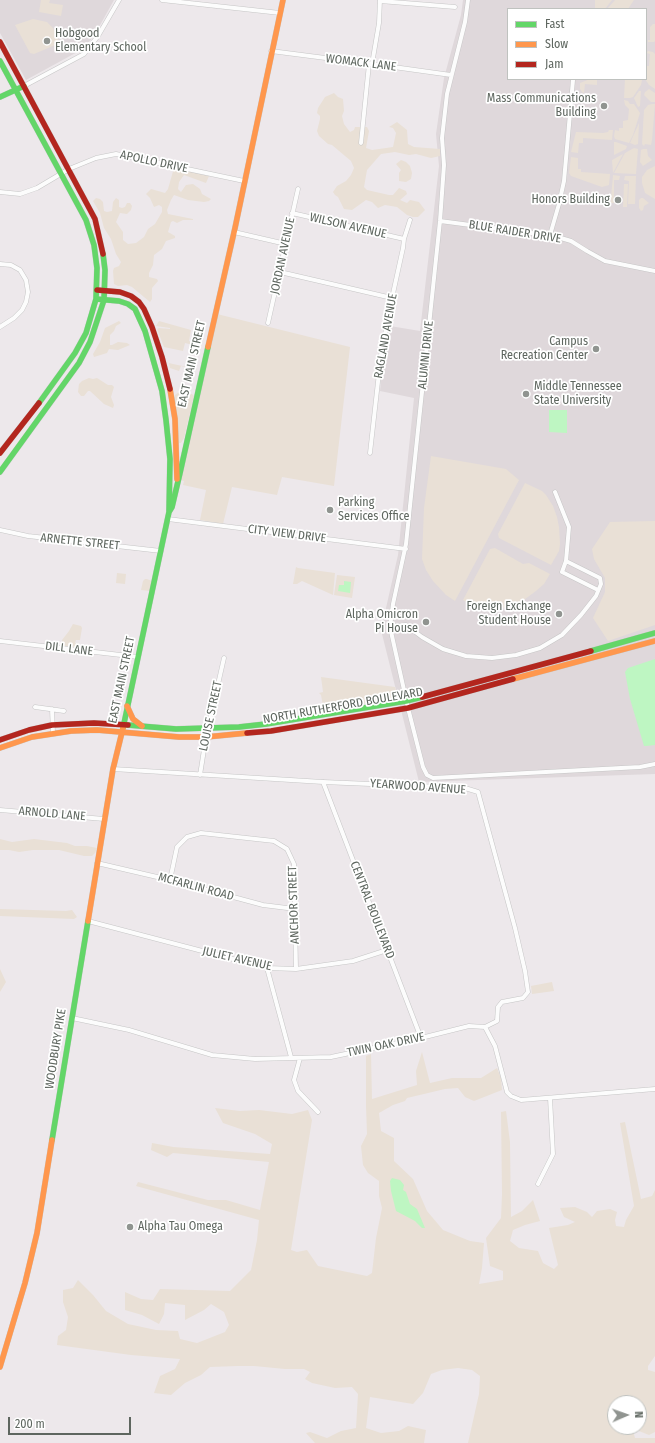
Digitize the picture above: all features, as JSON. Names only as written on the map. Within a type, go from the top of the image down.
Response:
[{"type":"main road","name":"EAST MAIN STREET","points":[[122,732],[169,512],[172,507],[180,474],[186,440],[234,232],[271,51],[283,0]]},
{"type":"main road","points":[[0,42],[95,219],[102,245],[105,270],[104,300],[90,342],[78,363],[0,472]]},
{"type":"main road","points":[[0,61],[62,174],[88,226],[94,245],[98,268],[96,299],[86,333],[75,353],[55,382],[0,453]]},
{"type":"main road","points":[[0,97],[24,86]]},
{"type":"main road","points":[[97,290],[105,290],[131,296],[139,302],[144,309],[152,327],[170,388],[175,419],[177,482]]},
{"type":"main road","points":[[96,299],[119,301],[128,304],[135,309],[154,360],[162,391],[170,459],[169,512]]},
{"type":"main road","points":[[176,458],[186,440]]},
{"type":"main road","points":[[170,459],[176,458]]},
{"type":"main road","name":"NORTH RUTHERFORD BOULEVARD","points":[[0,740],[29,730],[94,722],[176,729],[208,729],[266,724],[406,701],[655,633]]},
{"type":"main road","name":"NORTH RUTHERFORD BOULEVARD","points":[[0,748],[32,737],[71,731],[96,730],[179,737],[206,737],[271,731],[408,708],[655,641]]},
{"type":"main road","points":[[128,706],[132,719],[143,726]]},
{"type":"main road","name":"WOODBURY PIKE","points":[[0,1367],[25,1283],[37,1233],[104,819],[113,769],[122,732]]},
{"type":"street","points":[[24,86],[84,54],[98,36],[119,0]]},
{"type":"street","points":[[162,0],[280,13]]},
{"type":"street","points":[[361,144],[371,64],[379,23],[380,0],[455,7]]},
{"type":"street","name":"ALUMNI DRIVE","points":[[468,0],[465,22],[447,94],[442,138],[444,165],[440,221],[406,549],[393,604],[390,627],[406,701],[423,767],[427,775],[433,778],[640,767],[655,764]]},
{"type":"street","name":"WOMACK LANE","points":[[271,51],[451,76]]},
{"type":"street","points":[[550,235],[564,181],[573,80]]},
{"type":"street","name":"APOLLO DRIVE","points":[[0,192],[20,194],[37,188],[69,169],[96,158],[116,154],[244,180]]},
{"type":"street","name":"JORDAN AVENUE","points":[[268,323],[298,189]]},
{"type":"street","name":"WILSON AVENUE","points":[[292,213],[404,239]]},
{"type":"street","name":"RAGLAND AVENUE","points":[[370,454],[380,355],[404,248],[404,239],[410,220]]},
{"type":"street","name":"BLUE RAIDER DRIVE","points":[[440,221],[550,235],[571,241],[605,261],[655,271]]},
{"type":"street","points":[[234,232],[286,244]]},
{"type":"street","points":[[0,264],[11,265],[20,270],[26,280],[28,292],[26,302],[22,310],[14,318],[0,327]]},
{"type":"street","points":[[280,272],[392,298]]},
{"type":"street","points":[[555,492],[569,527],[566,561],[562,572],[598,590]]},
{"type":"street","name":"CITY VIEW DRIVE","points":[[168,519],[406,549]]},
{"type":"street","name":"ARNETTE STREET","points":[[0,530],[28,536],[161,551]]},
{"type":"street","points":[[390,627],[406,625],[422,637],[443,649],[466,656],[492,658],[516,655],[540,648],[562,636],[582,615],[596,596],[601,581],[598,576],[566,561]]},
{"type":"street","name":"DILL LANE","points":[[0,641],[138,657]]},
{"type":"street","name":"LOUISE STREET","points":[[200,774],[206,737],[224,658]]},
{"type":"street","points":[[35,707],[64,711]]},
{"type":"street","points":[[52,709],[53,733]]},
{"type":"street","name":"YEARWOOD AVENUE","points":[[113,769],[323,782],[465,788],[478,792],[515,928],[525,971],[528,992],[523,998],[502,1002],[498,1007],[497,1021],[485,1027]]},
{"type":"street","name":"CENTRAL BOULEVARD","points":[[323,782],[421,1038]]},
{"type":"street","name":"ARNOLD LANE","points":[[0,810],[104,819]]},
{"type":"street","name":"ANCHOR STREET","points":[[170,880],[177,847],[187,837],[201,834],[274,841],[286,849],[294,864],[296,969]]},
{"type":"street","name":"MCFARLIN ROAD","points":[[97,863],[170,880],[263,905],[295,909]]},
{"type":"street","name":"JULIET AVENUE","points":[[88,921],[266,968],[296,969],[353,961],[387,950]]},
{"type":"street","points":[[266,968],[291,1057]]},
{"type":"street","name":"TWIN OAK DRIVE","points":[[72,1018],[129,1030],[212,1055],[255,1059],[331,1057],[469,1026],[485,1027]]},
{"type":"street","points":[[485,1027],[495,1046],[507,1092],[511,1096],[522,1100],[655,1089]]},
{"type":"street","points":[[300,1058],[294,1080],[298,1091],[318,1112]]},
{"type":"street","points":[[538,1184],[553,1154],[550,1098]]},
{"type":"shaded area","name":"Hobgood Elementary School","points":[[0,0],[114,0],[94,36],[81,50],[26,80],[0,33]]},
{"type":"shaded area","points":[[41,0],[50,0],[49,3],[63,5],[61,16],[39,12]]},
{"type":"shaded area","name":"Middle Tennessee State University","points":[[463,0],[655,0],[655,774],[419,782],[381,630],[398,555],[414,398],[380,391],[384,354],[390,326],[420,331],[439,166],[436,134],[444,78],[461,15]]},
{"type":"shaded area","points":[[595,0],[612,0],[606,8],[595,8]]},
{"type":"shaded area","points":[[615,0],[634,0],[629,8],[608,8]]},
{"type":"shaded area","points":[[33,19],[47,22],[53,28],[60,43],[34,54],[30,53],[15,25]]},
{"type":"shaded area","points":[[655,24],[655,41],[648,42],[648,40],[650,40],[650,27]]},
{"type":"shaded area","points":[[648,51],[655,54],[655,89],[649,85],[646,80],[647,80],[647,66],[649,66],[650,54],[647,53]]},
{"type":"shaded area","points":[[588,80],[597,80],[597,85],[585,84],[584,93],[580,89],[580,83]]},
{"type":"shaded area","points":[[625,80],[642,80],[641,85],[633,97],[624,98]]},
{"type":"shaded area","points":[[649,89],[655,93],[655,102],[651,102],[644,95]]},
{"type":"shaded area","points":[[639,91],[641,91],[640,106],[638,107],[634,98]]},
{"type":"shaded area","points":[[334,93],[343,99],[344,111],[342,116],[344,124],[350,132],[354,130],[355,127],[367,127],[369,131],[366,148],[372,150],[393,147],[396,133],[393,128],[389,127],[397,122],[407,130],[408,144],[414,147],[440,149],[440,156],[431,158],[416,154],[409,155],[395,152],[381,154],[367,170],[364,187],[367,190],[389,195],[393,195],[399,188],[406,191],[407,194],[400,200],[407,203],[410,200],[419,202],[425,210],[418,217],[407,215],[397,207],[385,205],[378,208],[372,202],[366,200],[352,210],[344,209],[338,197],[333,192],[337,186],[346,181],[354,168],[351,161],[332,145],[328,144],[319,136],[317,131],[320,119],[320,116],[317,113],[318,108],[325,97]]},
{"type":"shaded area","points":[[624,100],[628,101],[630,104],[634,104],[640,113],[629,143],[615,139],[614,136],[615,130],[619,131],[619,128],[623,128],[623,121],[628,120],[629,109],[625,105]]},
{"type":"shaded area","points":[[655,104],[652,140],[651,145],[645,144],[644,146],[642,144],[644,110],[648,105]]},
{"type":"shaded area","points":[[639,123],[638,144],[635,145],[630,143]]},
{"type":"shaded area","points":[[609,130],[613,130],[612,140],[583,138],[583,143],[579,143],[578,153],[571,152],[576,132],[603,133],[608,132]]},
{"type":"shaded area","points":[[614,142],[627,146],[626,149],[614,155]]},
{"type":"shaded area","points":[[634,148],[638,149],[636,174],[614,173],[625,153]]},
{"type":"shaded area","points":[[647,149],[648,156],[652,160],[643,166],[640,162],[641,150]]},
{"type":"shaded area","points":[[623,154],[613,173],[612,160]]},
{"type":"shaded area","points":[[571,157],[578,158],[578,169],[581,169],[581,172],[610,174],[609,185],[602,187],[571,176],[569,173]]},
{"type":"shaded area","points":[[401,160],[410,166],[412,173],[411,179],[406,182],[399,181],[399,173],[401,170],[396,164]]},
{"type":"shaded area","points":[[655,166],[655,199],[645,193],[642,177],[647,170]]},
{"type":"shaded area","points":[[174,168],[209,176],[206,183],[184,175],[179,182],[178,189],[181,192],[186,185],[193,184],[200,189],[202,194],[211,199],[204,202],[188,200],[174,195],[171,200],[167,210],[168,214],[193,220],[183,220],[177,223],[173,221],[171,222],[168,232],[175,236],[175,238],[166,241],[162,249],[154,255],[153,265],[149,273],[149,277],[157,279],[158,281],[152,288],[152,299],[150,302],[132,287],[127,285],[118,286],[114,284],[113,271],[114,268],[119,266],[121,262],[116,254],[111,239],[104,228],[100,213],[93,201],[96,198],[100,199],[103,202],[104,211],[107,212],[112,211],[113,202],[116,198],[119,200],[119,207],[125,207],[127,203],[130,203],[132,206],[131,210],[127,214],[120,213],[116,222],[123,232],[123,240],[128,244],[136,243],[144,237],[148,229],[155,224],[162,212],[162,207],[159,205],[154,207],[150,198],[146,194],[151,189],[165,193],[168,189]]},
{"type":"shaded area","points":[[613,175],[620,176],[619,180],[614,180],[614,203],[611,203],[610,209]]},
{"type":"shaded area","points":[[625,176],[636,176],[635,204],[628,204],[629,181],[624,180]]},
{"type":"shaded area","points":[[624,184],[628,184],[627,207],[623,207]]},
{"type":"shaded area","points":[[641,198],[649,203],[644,206],[643,210],[641,211],[639,208],[639,200]]},
{"type":"shaded area","points":[[217,314],[350,347],[334,486],[282,477],[277,495],[232,487],[223,524],[200,520],[206,490],[183,485],[184,481],[180,480]]},
{"type":"shaded area","points":[[119,321],[121,323],[116,326],[110,335],[110,345],[118,342],[127,343],[130,345],[118,350],[109,349],[107,353],[94,357],[93,354],[100,342],[105,328]]},
{"type":"shaded area","points":[[159,321],[191,330],[189,341],[197,343],[197,346],[185,343],[183,351],[164,347],[157,329],[170,328],[156,326]]},
{"type":"shaded area","points":[[169,363],[197,369],[195,370],[181,366],[179,371],[170,368]]},
{"type":"shaded area","points":[[89,378],[97,378],[114,387],[111,397],[114,405],[113,408],[104,404],[90,391],[88,391],[84,396],[81,396],[78,392],[79,384]]},
{"type":"shaded area","points":[[179,392],[192,394],[194,396],[184,438],[181,443],[179,443],[174,397]]},
{"type":"shaded area","points":[[549,410],[567,410],[567,433],[549,432]]},
{"type":"shaded area","points":[[431,456],[506,469],[519,480],[455,601],[446,595],[433,581],[426,570],[422,559],[424,508]]},
{"type":"shaded area","points":[[525,483],[542,491],[546,495],[553,506],[557,517],[560,544],[559,551],[551,565],[499,538],[498,534]]},
{"type":"shaded area","points":[[655,521],[655,625],[608,641],[593,618],[605,592],[605,578],[594,559],[592,549],[610,522]]},
{"type":"shaded area","points":[[495,548],[523,564],[529,563],[550,574],[544,584],[517,605],[492,610],[478,609],[463,600],[490,549]]},
{"type":"shaded area","points":[[296,567],[335,573],[333,595],[302,581],[297,584],[293,584]]},
{"type":"shaded area","points":[[117,573],[126,574],[125,584],[116,583]]},
{"type":"shaded area","points":[[337,575],[355,577],[352,598],[334,595]]},
{"type":"shaded area","points":[[145,579],[152,581],[150,591],[141,590]]},
{"type":"shaded area","points":[[344,581],[351,582],[350,593],[338,591],[339,585],[344,585]]},
{"type":"shaded area","points":[[73,624],[81,626],[82,628],[80,640],[76,640],[75,643],[79,644],[78,647],[62,646],[62,640]]},
{"type":"shaded area","points":[[655,659],[655,745],[644,746],[630,699],[625,672],[628,668]]},
{"type":"shaded area","points":[[321,677],[395,687],[397,694],[391,699],[324,711],[321,695],[319,693],[323,692]]},
{"type":"shaded area","points":[[0,839],[12,842],[34,839],[97,848],[92,856],[84,856],[59,850],[33,850],[19,852],[0,850]]},
{"type":"shaded area","points":[[0,909],[72,910],[77,917],[74,919],[0,916]]},
{"type":"shaded area","points":[[0,969],[6,982],[0,992]]},
{"type":"shaded area","points":[[552,982],[554,991],[532,994],[531,986]]},
{"type":"shaded area","points":[[422,1052],[430,1083],[452,1078],[481,1078],[497,1068],[501,1078],[502,1090],[474,1101],[465,1097],[458,1088],[445,1089],[407,1098],[405,1101],[393,1105],[379,1113],[381,1131],[394,1138],[394,1161],[413,1179],[427,1211],[443,1230],[470,1241],[484,1243],[479,1284],[503,1280],[503,1271],[490,1266],[486,1238],[501,1218],[501,1112],[506,1111],[510,1142],[511,1217],[522,1211],[533,1200],[540,1221],[513,1230],[510,1241],[519,1248],[538,1251],[543,1263],[554,1269],[558,1265],[549,1228],[568,1225],[575,1222],[564,1217],[560,1208],[575,1207],[587,1212],[592,1217],[597,1211],[610,1209],[617,1212],[615,1220],[616,1226],[624,1227],[626,1220],[634,1206],[620,1123],[625,1122],[641,1199],[652,1196],[655,1190],[655,1356],[648,1366],[648,1370],[655,1372],[655,1432],[649,1435],[647,1434],[647,1395],[607,1395],[607,1435],[634,1435],[635,1438],[655,1438],[655,1443],[468,1443],[479,1394],[480,1376],[472,1370],[458,1368],[442,1370],[431,1374],[423,1393],[413,1404],[370,1397],[366,1428],[381,1433],[399,1431],[408,1426],[426,1430],[424,1443],[315,1443],[306,1433],[310,1432],[327,1438],[341,1431],[356,1428],[358,1394],[352,1387],[335,1388],[312,1383],[305,1379],[310,1372],[304,1369],[238,1366],[210,1367],[201,1375],[185,1383],[171,1395],[154,1393],[160,1376],[175,1369],[180,1359],[131,1355],[57,1345],[58,1336],[66,1330],[68,1317],[63,1302],[63,1290],[73,1288],[78,1280],[106,1311],[128,1324],[156,1330],[178,1331],[180,1339],[197,1343],[225,1332],[229,1325],[224,1312],[211,1304],[204,1310],[185,1320],[185,1305],[165,1303],[164,1314],[159,1324],[142,1315],[125,1310],[125,1292],[141,1299],[153,1300],[160,1289],[230,1291],[251,1270],[259,1220],[136,1186],[138,1182],[208,1200],[226,1200],[260,1210],[269,1162],[173,1153],[167,1157],[151,1150],[152,1143],[173,1147],[270,1154],[272,1144],[255,1134],[223,1123],[215,1108],[240,1111],[259,1110],[292,1114],[308,1110],[312,1120],[291,1250],[297,1252],[307,1250],[318,1266],[367,1276],[372,1273],[376,1238],[382,1208],[379,1196],[379,1181],[368,1173],[363,1165],[361,1146],[367,1134],[366,1056],[371,1054],[372,1099],[417,1085],[416,1071]]},
{"type":"shaded area","points":[[392,1178],[400,1180],[404,1185],[403,1190],[406,1192],[410,1204],[417,1209],[425,1228],[422,1228],[415,1221],[396,1211],[391,1191],[390,1181]]},
{"type":"traffic: fast","points":[[0,61],[86,220],[94,245],[97,268],[96,299],[86,333],[75,353],[39,403]]},
{"type":"traffic: fast","points":[[0,97],[24,86]]},
{"type":"traffic: fast","points":[[0,472],[79,363],[90,342],[104,300],[105,270],[103,254]]},
{"type":"traffic: fast","points":[[96,299],[119,301],[128,304],[135,309],[145,331],[162,391],[166,420],[170,459],[169,512]]},
{"type":"traffic: fast","points":[[123,728],[169,512],[172,507],[208,347]]},
{"type":"traffic: fast","points":[[591,651],[655,633]]},
{"type":"traffic: fast","points":[[128,725],[176,729],[239,727],[266,724],[406,701],[422,697]]},
{"type":"traffic: fast","points":[[52,1140],[88,921]]},
{"type":"traffic: slow","points":[[208,347],[235,228],[283,0]]},
{"type":"traffic: slow","points":[[170,389],[175,419],[177,479]]},
{"type":"traffic: slow","points":[[513,679],[655,641]]},
{"type":"traffic: slow","points":[[127,706],[133,719],[142,726]]},
{"type":"traffic: slow","points":[[88,921],[113,769],[123,728]]},
{"type":"traffic: slow","points":[[0,748],[32,737],[71,731],[97,730],[179,737],[206,737],[247,733]]},
{"type":"traffic: slow","points":[[0,1367],[25,1283],[37,1233],[52,1140]]},
{"type":"traffic: jam","points":[[0,42],[95,219],[103,254]]},
{"type":"traffic: jam","points":[[97,290],[120,292],[131,296],[139,302],[144,309],[152,327],[162,357],[170,389]]},
{"type":"traffic: jam","points":[[0,453],[39,403]]},
{"type":"traffic: jam","points":[[422,697],[591,651]]},
{"type":"traffic: jam","points":[[247,733],[271,731],[408,708],[513,679]]},
{"type":"traffic: jam","points":[[0,740],[29,730],[52,725],[94,723],[128,725]]},
{"type":"place","name":"Hobgood Elementary School","points":[[47,41]]},
{"type":"place","name":"Mass Communications Building","points":[[604,106]]},
{"type":"place","name":"Honors Building","points":[[618,200]]},
{"type":"place","name":"Campus Recreation Center","points":[[596,349]]},
{"type":"place","name":"Middle Tennessee State University","points":[[526,394]]},
{"type":"place","name":"Parking Services Office","points":[[330,510]]},
{"type":"place","name":"Foreign Exchange Student House","points":[[559,614]]},
{"type":"place","name":"Alpha Omicron Pi House","points":[[426,622]]},
{"type":"place","name":"Alpha Tau Omega","points":[[130,1227]]}]
